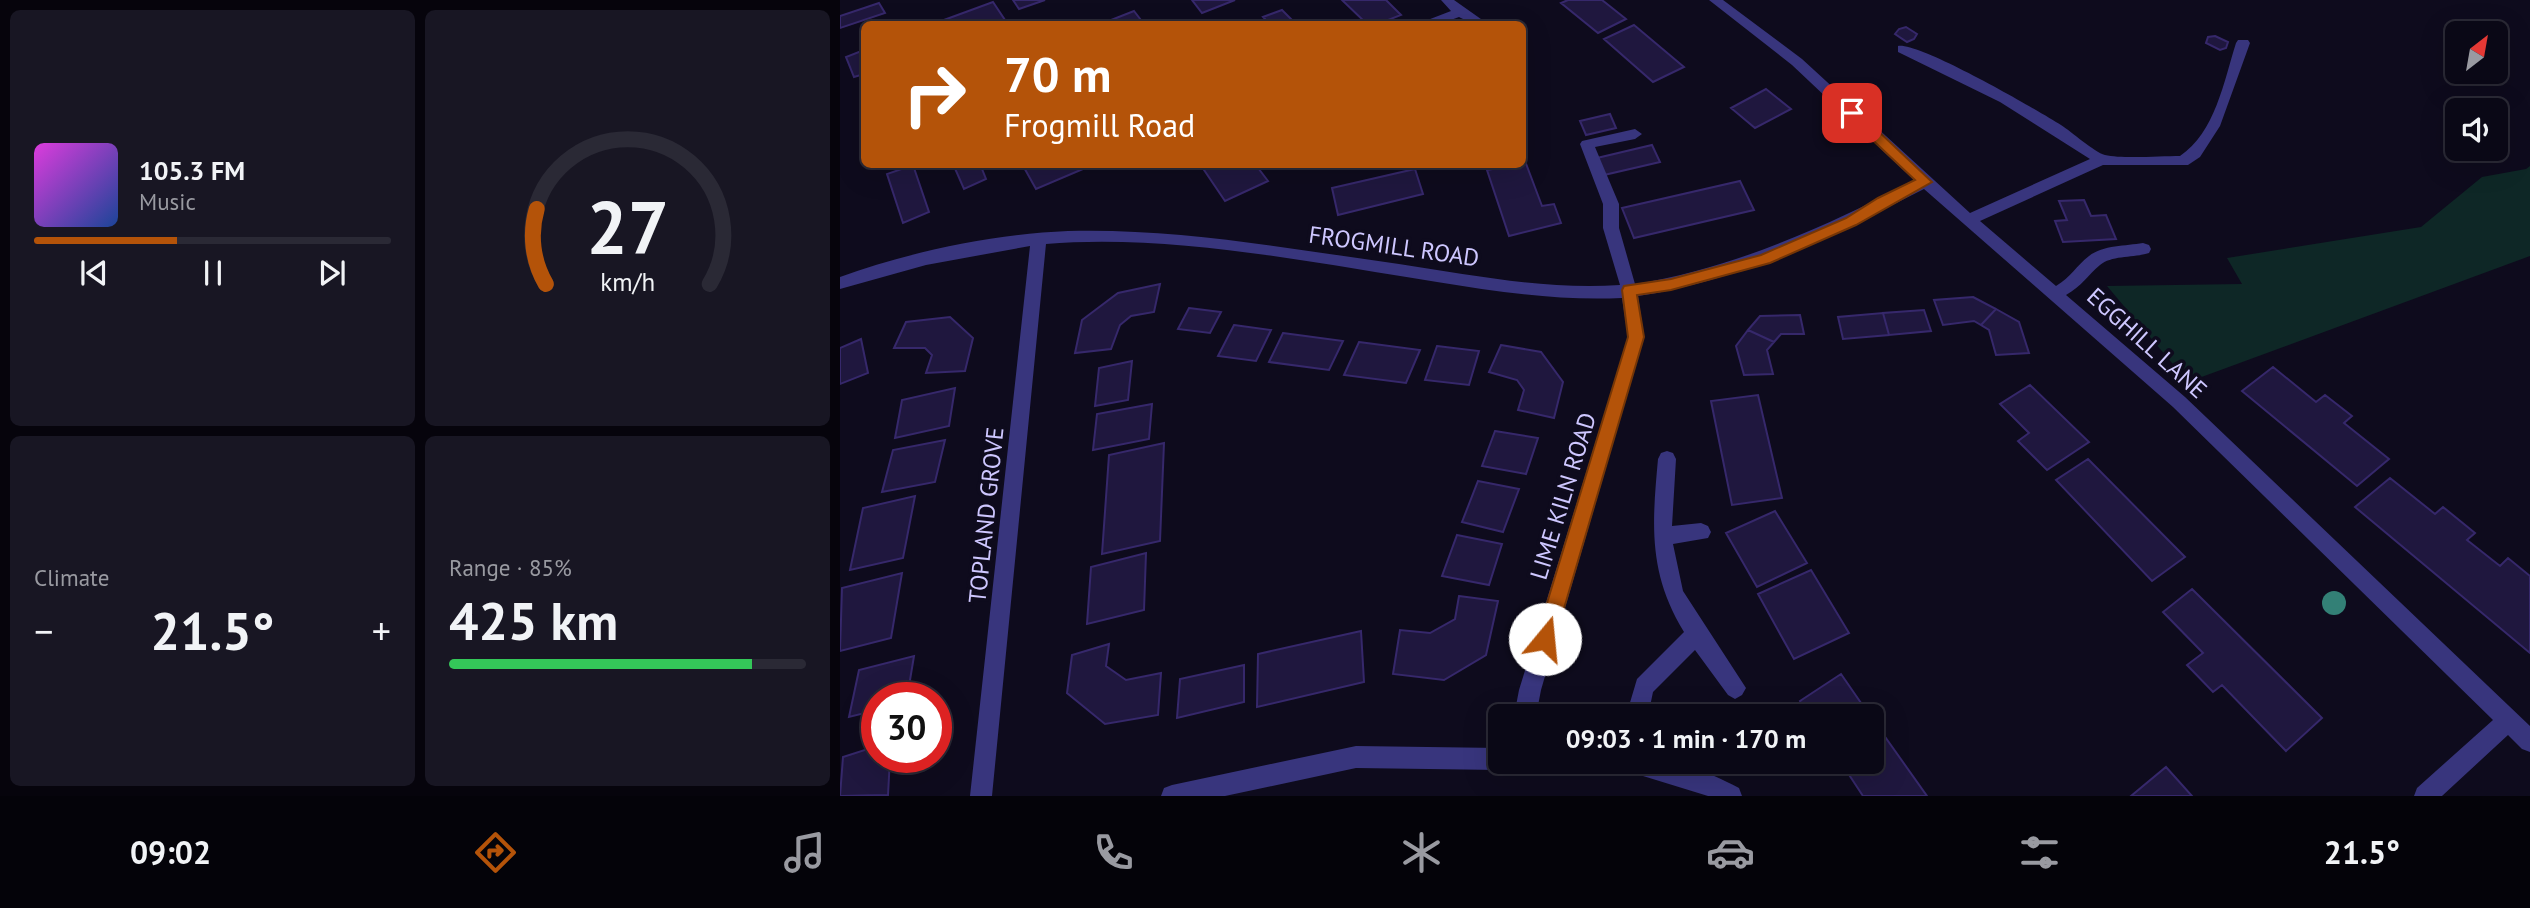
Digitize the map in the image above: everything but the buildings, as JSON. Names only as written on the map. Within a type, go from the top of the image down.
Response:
[{"type":"street","points":[[1447,0],[1460,12],[1476,21]]},
{"type":"street","name":"EGGHILL LANE","points":[[1715,0],[1797,62],[1925,182],[2179,402],[2530,741]]},
{"type":"street","points":[[1438,21],[1460,12]]},
{"type":"street","points":[[1970,219],[2101,160],[2183,161],[2195,156],[2211,131],[2243,43]]},
{"type":"street","points":[[1903,49],[1933,62],[2070,136],[2101,160]]},
{"type":"street","name":"LIME KILN ROAD","points":[[1527,704],[1636,337],[1629,290],[1611,228],[1611,204],[1587,144],[1636,134]]},
{"type":"street","name":"FROGMILL ROAD","points":[[840,283],[880,270],[952,253],[1039,239],[1129,238],[1186,241],[1546,289],[1629,290],[1671,284],[1765,259],[1851,222],[1883,201],[1925,182]]},
{"type":"street","name":"TOPLAND GROVE","points":[[981,796],[1039,239]]},
{"type":"street","points":[[2055,294],[2077,281],[2094,261],[2105,255],[2143,249]]},
{"type":"street","points":[[1667,459],[1662,536],[1670,583],[1697,634],[1735,688]]},
{"type":"street","points":[[1662,536],[1701,532]]},
{"type":"street","points":[[1640,704],[1644,686],[1697,634]]},
{"type":"street","points":[[2426,796],[2508,721]]},
{"type":"street","points":[[1172,796],[1356,757],[1488,759]]},
{"type":"street","points":[[1673,774],[1710,785],[1731,796]]},
{"type":"green space","points":[[2530,166],[2530,256],[2188,382],[2107,286],[2242,284],[2227,258],[2421,227],[2482,177]]},
{"type":"route","points":[[1545,639],[1636,337],[1629,290],[1671,284],[1765,259],[1851,222],[1883,201],[1925,182],[1852,113]]}]
